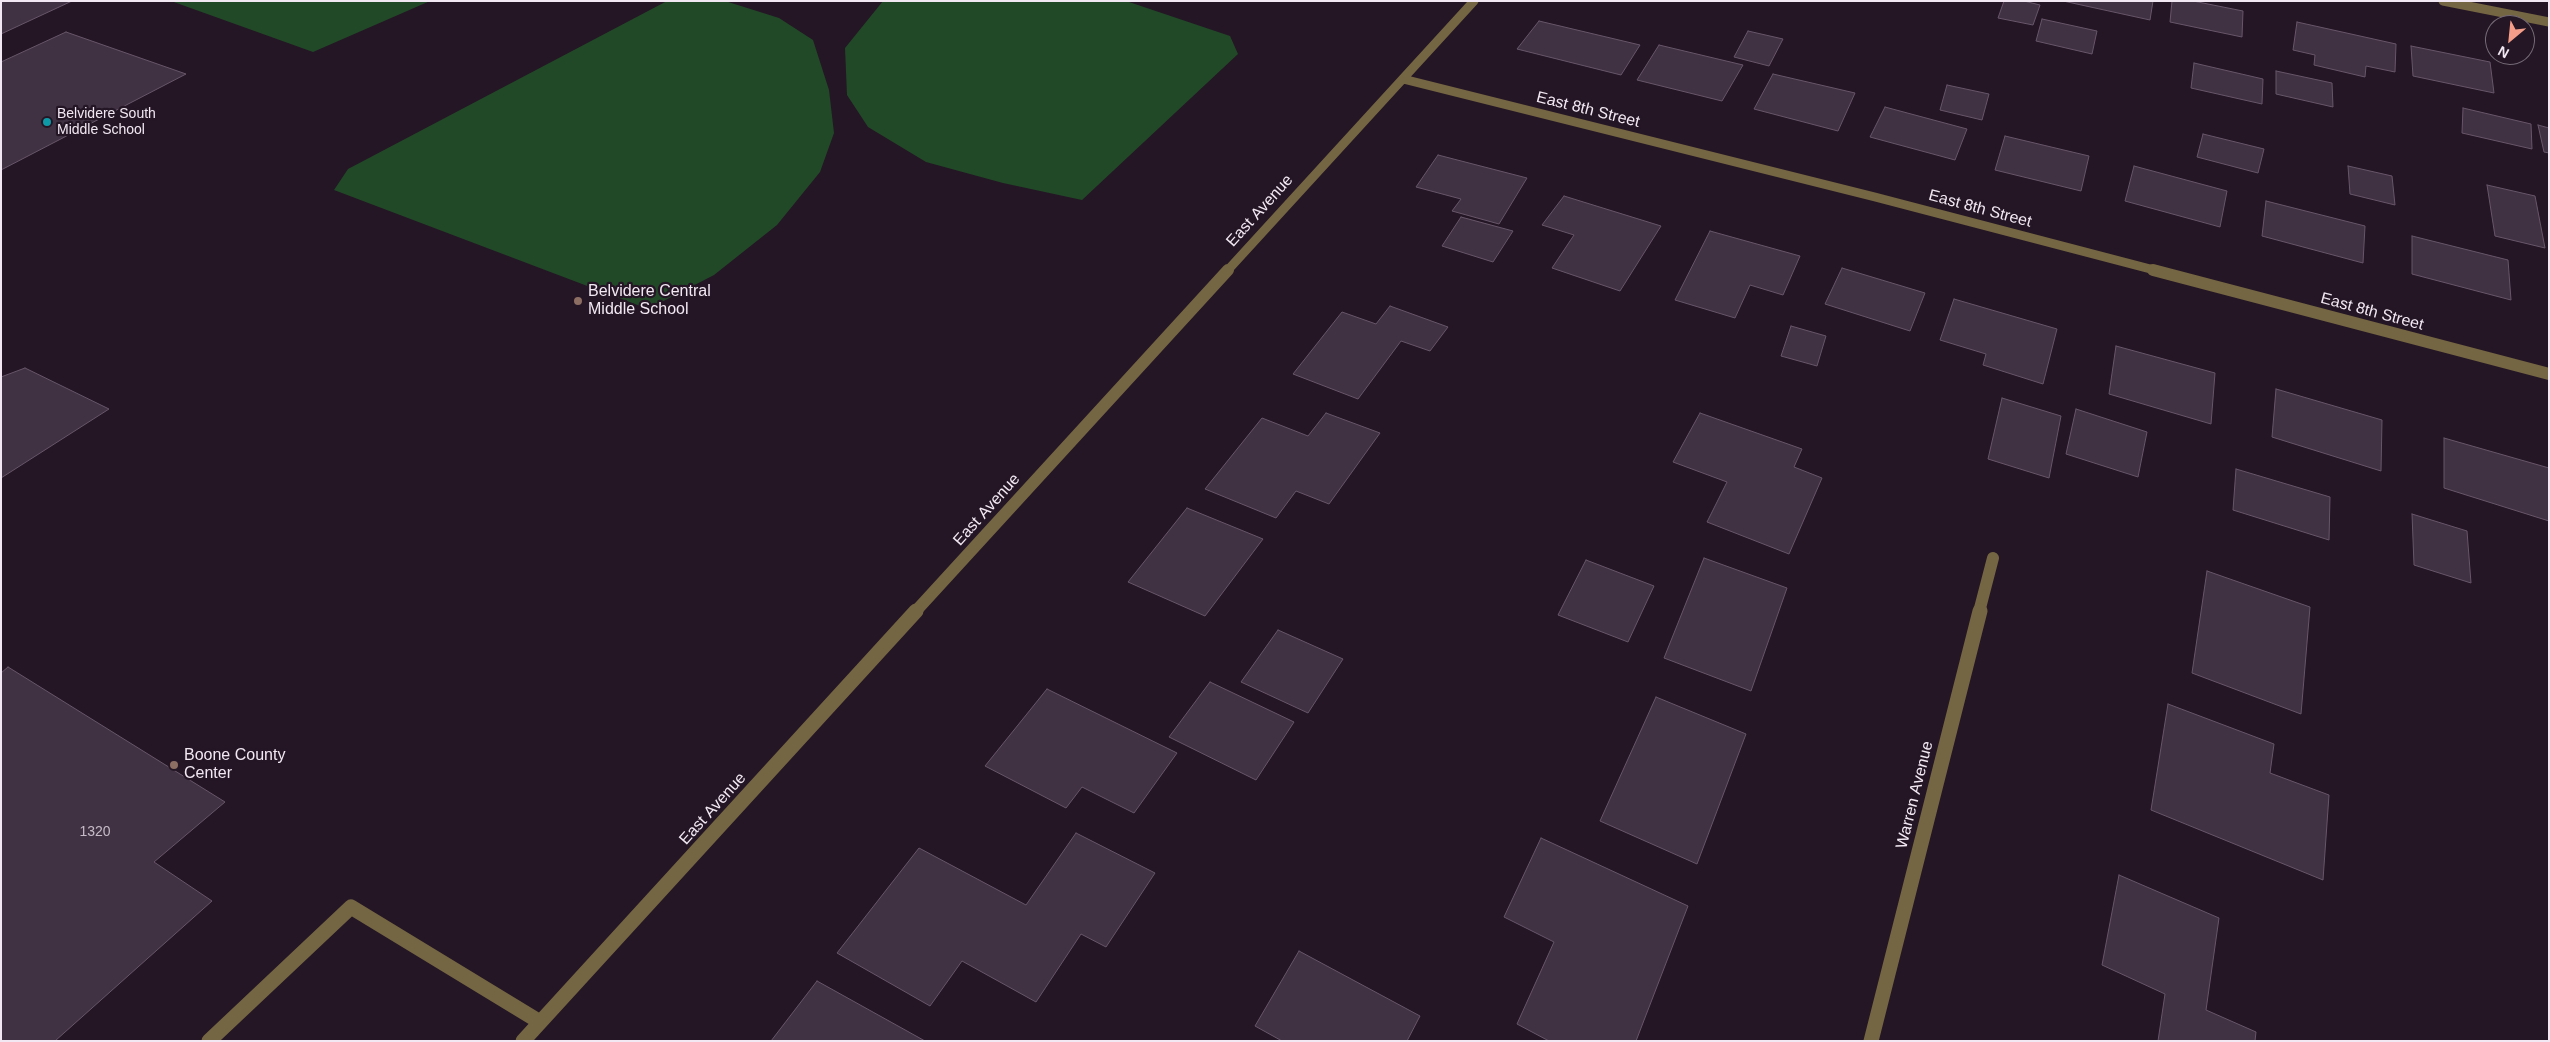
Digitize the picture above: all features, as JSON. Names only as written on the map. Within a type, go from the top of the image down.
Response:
[{"type":"street","name":"East Avenue","points":[[523,1041],[1474,1]]},
{"type":"street","points":[[2443,1],[2549,22]]},
{"type":"street","name":"East 8th Street","points":[[1403,79],[1875,197],[2549,374]]},
{"type":"street","name":"Warren Avenue","points":[[1871,1041],[1993,558]]},
{"type":"street","points":[[209,1041],[351,908],[540,1022]]},
{"type":"green space","points":[[171,1],[430,1],[313,52]]},
{"type":"green space","points":[[667,1],[725,1],[779,18],[813,40],[829,90],[834,133],[820,172],[777,225],[714,275],[648,309],[334,190],[348,169]]},
{"type":"green space","points":[[883,1],[1126,1],[1230,36],[1238,54],[1082,200],[1003,183],[926,162],[868,127],[847,95],[845,48]]},
{"type":"building","points":[[1,1],[72,1],[1,34]]},
{"type":"building","points":[[2004,1],[2024,1],[2040,5],[2033,25],[1998,18]]},
{"type":"building","points":[[2063,1],[2153,1],[2150,20]]},
{"type":"building","points":[[2172,1],[2193,1],[2243,11],[2242,37],[2170,22]]},
{"type":"building","points":[[2042,19],[2097,31],[2092,54],[2036,41]]},
{"type":"building","points":[[1539,21],[1640,45],[1621,75],[1517,49]]},
{"type":"building","points":[[2297,22],[2396,44],[2395,72],[2366,66],[2365,77],[2314,65],[2315,55],[2293,50]]},
{"type":"building","points":[[1748,31],[1783,39],[1769,66],[1734,57]]},
{"type":"building","name":"Belvidere South Middle School","points":[[66,32],[186,74],[1,170],[1,62]]},
{"type":"building","points":[[1659,45],[1743,65],[1722,101],[1637,80]]},
{"type":"building","points":[[2411,46],[2485,61],[2485,65],[2490,65],[2494,93],[2413,76]]},
{"type":"building","points":[[2194,63],[2263,79],[2262,104],[2191,88]]},
{"type":"building","points":[[2276,71],[2332,83],[2333,107],[2276,94]]},
{"type":"building","points":[[1773,74],[1855,93],[1838,131],[1754,109]]},
{"type":"building","points":[[1947,85],[1989,94],[1982,120],[1940,110]]},
{"type":"building","points":[[1885,107],[1967,129],[1955,160],[1870,137]]},
{"type":"building","points":[[2463,108],[2531,124],[2532,149],[2462,133]]},
{"type":"building","points":[[2538,125],[2549,128],[2549,153],[2544,152]]},
{"type":"building","points":[[2203,134],[2264,149],[2258,173],[2197,157]]},
{"type":"building","points":[[2005,136],[2089,156],[2081,191],[1995,170]]},
{"type":"building","points":[[1438,155],[1527,178],[1499,224],[1452,211],[1461,199],[1416,187]]},
{"type":"building","points":[[2134,166],[2227,191],[2220,227],[2125,201]]},
{"type":"building","points":[[2348,166],[2392,176],[2395,205],[2350,194]]},
{"type":"building","points":[[2487,185],[2535,196],[2545,248],[2495,236]]},
{"type":"building","points":[[1564,196],[1661,226],[1620,291],[1552,268],[1574,235],[1542,225]]},
{"type":"building","points":[[2266,201],[2365,226],[2363,263],[2262,236]]},
{"type":"building","points":[[1461,217],[1513,231],[1493,262],[1442,246]]},
{"type":"building","points":[[1710,231],[1800,256],[1783,295],[1750,285],[1735,318],[1675,300]]},
{"type":"building","points":[[2412,236],[2508,260],[2511,300],[2412,274]]},
{"type":"building","points":[[1842,268],[1925,293],[1910,331],[1825,304]]},
{"type":"building","points":[[1954,299],[2057,329],[2043,384],[1983,365],[1986,354],[1940,340]]},
{"type":"building","points":[[1390,306],[1448,327],[1430,351],[1401,341],[1358,399],[1293,374],[1342,312],[1376,324]]},
{"type":"building","points":[[1791,326],[1826,336],[1817,366],[1781,356]]},
{"type":"building","points":[[2116,346],[2215,373],[2211,424],[2109,394]]},
{"type":"building","points":[[25,368],[109,409],[1,478],[1,377]]},
{"type":"building","points":[[2276,389],[2382,420],[2381,471],[2272,437]]},
{"type":"building","points":[[2002,398],[2061,416],[2049,478],[1988,459]]},
{"type":"building","points":[[2076,409],[2147,432],[2138,477],[2066,454]]},
{"type":"building","points":[[1326,413],[1380,433],[1329,504],[1296,491],[1276,518],[1205,489],[1262,418],[1308,436]]},
{"type":"building","points":[[1700,413],[1802,449],[1794,467],[1822,478],[1789,554],[1707,522],[1727,482],[1673,462]]},
{"type":"building","points":[[2444,438],[2549,468],[2549,521],[2444,488]]},
{"type":"building","points":[[2236,469],[2330,497],[2329,540],[2233,510]]},
{"type":"building","points":[[1187,508],[1263,539],[1205,616],[1128,582]]},
{"type":"building","points":[[2412,514],[2467,531],[2471,583],[2414,565]]},
{"type":"building","points":[[1704,558],[1787,588],[1751,691],[1664,658]]},
{"type":"building","points":[[1586,560],[1654,586],[1628,642],[1558,615]]},
{"type":"building","points":[[2207,571],[2310,607],[2301,714],[2192,673]]},
{"type":"building","points":[[1278,630],[1343,659],[1308,713],[1241,682]]},
{"type":"building","points":[[8,667],[225,802],[154,862],[212,901],[55,1041],[1,1041],[1,673]]},
{"type":"building","points":[[1210,682],[1294,722],[1256,780],[1169,737]]},
{"type":"building","points":[[1047,689],[1177,753],[1134,813],[1082,787],[1066,808],[985,766]]},
{"type":"building","points":[[1656,697],[1746,734],[1697,864],[1600,821]]},
{"type":"building","points":[[2168,704],[2274,744],[2270,773],[2329,795],[2323,880],[2151,810]]},
{"type":"building","points":[[1076,833],[1155,873],[1106,947],[1081,934],[1036,1002],[962,961],[930,1006],[837,953],[919,848],[1026,905]]},
{"type":"building","points":[[1541,838],[1688,906],[1636,1041],[1549,1041],[1517,1024],[1554,942],[1504,917]]},
{"type":"building","points":[[2119,875],[2219,918],[2206,1010],[2256,1032],[2255,1041],[2158,1041],[2165,994],[2102,965]]},
{"type":"building","points":[[1299,951],[1420,1016],[1407,1041],[1282,1041],[1255,1026]]},
{"type":"building","points":[[817,981],[925,1041],[771,1041]]},
{"type":"place","name":"Belvidere South Middle School","points":[[47,122]]},
{"type":"place","name":"Belvidere Central Middle School","points":[[578,301]]},
{"type":"place","name":"Boone County Center","points":[[174,765]]}]
